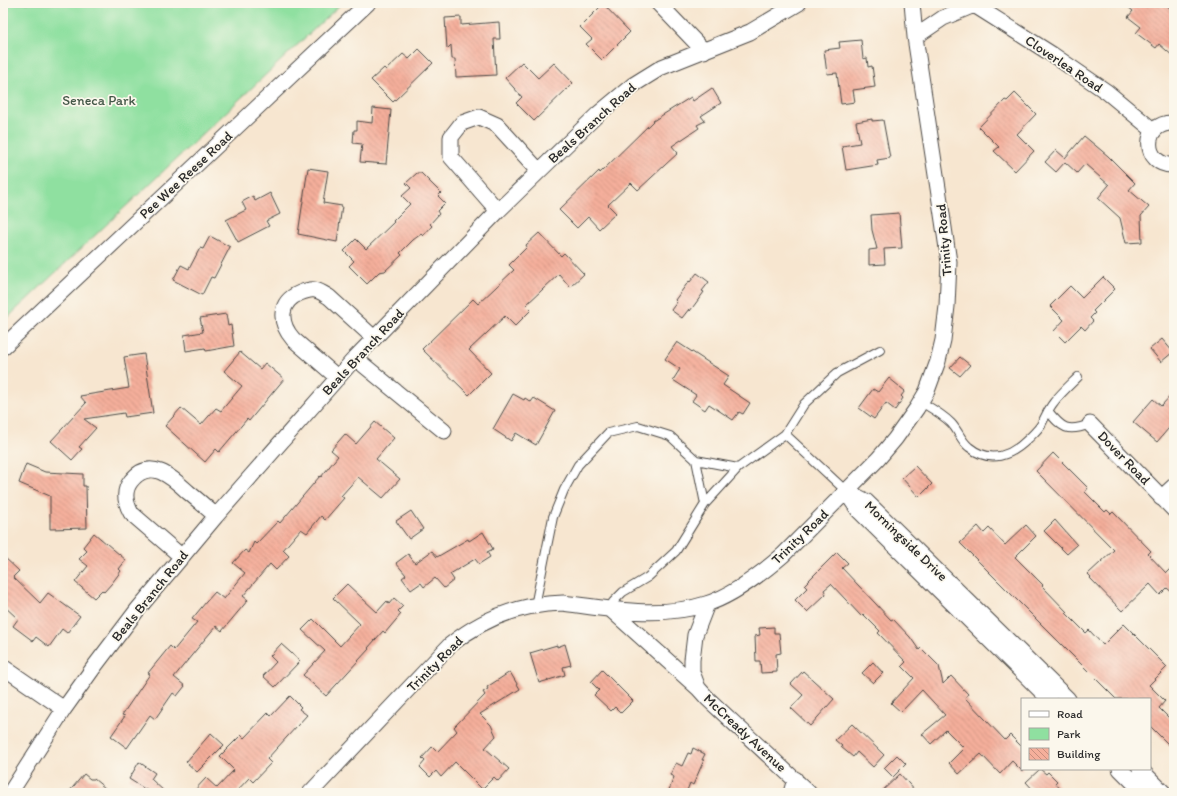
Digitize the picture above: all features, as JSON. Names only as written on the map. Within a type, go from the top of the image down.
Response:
[{"type":"street","name":"Pee Wee Reese Road","points":[[3,347],[368,3]]},
{"type":"street","points":[[658,3],[704,51]]},
{"type":"street","name":"Beals Branch Road","points":[[10,793],[64,709],[138,609],[216,516],[355,358],[498,211],[598,114],[633,85],[662,67],[750,32],[799,3]]},
{"type":"street","name":"Trinity Road","points":[[310,793],[455,641],[476,626],[492,618],[520,608],[548,604],[563,603],[610,609],[661,612],[680,610],[706,604],[745,584],[783,555],[895,439],[921,402],[938,360],[943,340],[947,306],[949,262],[915,37],[912,3]]},
{"type":"street","points":[[915,37],[943,18],[972,4]]},
{"type":"street","name":"Cloverlea Road","points":[[972,4],[1107,92],[1154,130]]},
{"type":"street","points":[[498,211],[450,157],[451,137],[462,123],[479,117],[497,125],[539,171]]},
{"type":"street","points":[[1174,123],[1165,123],[1154,130],[1150,137],[1149,144],[1150,151],[1159,162],[1174,165]]},
{"type":"street","points":[[338,378],[286,332],[282,313],[286,303],[295,295],[306,290],[313,289],[321,292],[329,297],[374,338]]},
{"type":"street","points":[[355,358],[444,431]]},
{"type":"street","name":"Dover Road","points":[[1090,424],[1174,510]]},
{"type":"street","points":[[182,557],[131,513],[127,506],[125,495],[129,483],[147,470],[159,471],[170,476],[216,516]]},
{"type":"street","points":[[1162,498],[1174,486]]},
{"type":"street","name":"Morningside Drive","points":[[846,491],[859,511],[1048,698]]},
{"type":"street","name":"Morningside Drive","points":[[846,491],[866,501],[1067,698]]},
{"type":"street","name":"McCready Avenue","points":[[699,689],[692,672],[692,660],[695,635],[706,604]]},
{"type":"street","name":"McCready Avenue","points":[[610,609],[699,689],[793,786],[809,793]]},
{"type":"street","points":[[3,667],[64,709]]},
{"type":"street","points":[[1121,770],[1144,793]]},
{"type":"street","points":[[1141,770],[1164,793]]},
{"type":"lane","points":[[610,609],[613,602],[623,592],[648,577],[676,551],[705,504],[738,468],[785,434],[804,404],[837,373],[880,350]]},
{"type":"lane","points":[[921,402],[941,414],[951,423],[967,446],[978,453],[993,457],[1006,455],[1018,448],[1037,430],[1048,411],[1062,393],[1078,377]]},
{"type":"lane","points":[[1048,411],[1063,427],[1074,429],[1090,424]]},
{"type":"lane","points":[[534,606],[553,517],[564,490],[578,465],[608,433],[638,426],[670,436],[696,460],[738,468]]},
{"type":"lane","points":[[785,434],[846,491]]},
{"type":"lane","points":[[696,460],[705,504]]},
{"type":"green space","name":"Seneca Park","points":[[3,3],[342,3],[3,322]]},
{"type":"building","points":[[1123,3],[1164,3],[1174,12],[1174,57],[1159,44],[1156,48],[1136,33],[1141,27],[1128,17],[1133,11]]},
{"type":"building","points":[[603,4],[630,32],[602,60],[586,44],[592,39],[580,27]]},
{"type":"building","points":[[461,17],[461,25],[499,22],[500,39],[494,39],[496,75],[456,77],[455,59],[452,59],[451,45],[447,49],[445,18]]},
{"type":"building","points":[[861,40],[863,59],[867,58],[868,67],[872,66],[875,87],[853,90],[855,102],[841,104],[837,73],[827,74],[824,50],[840,48],[839,42]]},
{"type":"building","points":[[419,49],[433,63],[393,102],[371,80],[384,68],[386,70],[403,54],[409,59]]},
{"type":"building","points":[[522,62],[538,78],[554,63],[573,83],[534,121],[516,103],[522,97],[505,78]]},
{"type":"building","points":[[712,88],[721,103],[701,116],[705,121],[697,125],[699,128],[672,146],[678,153],[638,190],[631,183],[608,205],[616,213],[599,229],[588,217],[577,228],[559,210],[599,171],[600,173],[653,121],[691,97],[693,101]]},
{"type":"building","points":[[1015,93],[1036,114],[1017,134],[1034,151],[1015,171],[994,151],[999,147],[979,127],[1005,100],[1007,101]]},
{"type":"building","points":[[373,108],[391,110],[386,164],[360,162],[362,144],[353,143],[354,130],[357,130],[357,121],[372,123]]},
{"type":"building","points":[[872,119],[872,121],[883,120],[890,158],[877,160],[878,165],[846,170],[842,146],[860,143],[856,122]]},
{"type":"building","points":[[1084,136],[1108,156],[1135,183],[1129,190],[1149,207],[1141,216],[1142,242],[1126,243],[1120,218],[1098,198],[1109,185],[1085,164],[1077,173],[1065,162],[1056,172],[1045,162],[1056,150],[1065,158]]},
{"type":"building","points":[[308,168],[328,171],[323,203],[342,206],[337,242],[298,234]]},
{"type":"building","points":[[417,173],[421,173],[441,193],[438,196],[445,203],[437,211],[439,214],[430,224],[432,226],[423,236],[421,234],[413,240],[400,253],[402,255],[385,271],[379,272],[367,284],[349,266],[354,261],[344,251],[356,239],[366,249],[394,222],[393,221],[410,204],[402,196],[411,188],[406,183]]},
{"type":"building","points":[[270,193],[280,214],[266,221],[269,226],[238,242],[226,220],[246,210],[242,202],[253,196],[255,201]]},
{"type":"building","points":[[899,213],[902,248],[884,249],[885,264],[869,265],[869,250],[877,249],[872,230],[871,215]]},
{"type":"building","points":[[539,233],[561,256],[564,253],[584,274],[570,287],[559,274],[526,305],[531,310],[515,326],[505,316],[469,350],[491,373],[469,395],[422,349],[473,299],[478,304],[514,270],[509,265],[527,247],[526,245]]},
{"type":"building","points":[[210,236],[230,247],[214,278],[211,277],[202,295],[173,280],[181,265],[189,269],[200,248],[203,249]]},
{"type":"building","points":[[697,273],[709,282],[702,291],[704,292],[690,311],[689,309],[682,318],[671,310],[677,302],[675,300]]},
{"type":"building","points":[[1103,277],[1115,289],[1093,311],[1095,313],[1090,318],[1093,321],[1085,330],[1081,326],[1065,342],[1054,331],[1064,320],[1050,306],[1070,286],[1082,298]]},
{"type":"building","points":[[226,314],[228,326],[231,325],[234,346],[206,351],[205,348],[186,351],[184,335],[203,332],[200,318]]},
{"type":"building","points":[[1162,339],[1173,352],[1161,362],[1150,349]]},
{"type":"building","points":[[677,342],[729,376],[723,385],[750,403],[743,414],[739,412],[733,420],[709,404],[705,410],[692,401],[696,395],[673,380],[680,369],[665,359]]},
{"type":"building","points":[[240,352],[260,369],[265,363],[284,379],[249,421],[247,419],[219,452],[216,449],[205,462],[165,426],[181,408],[201,425],[216,408],[221,411],[242,386],[224,371]]},
{"type":"building","points":[[144,354],[153,413],[125,417],[124,413],[84,419],[96,428],[79,447],[82,449],[72,460],[51,441],[86,403],[80,396],[129,388],[124,357]]},
{"type":"building","points":[[960,357],[970,365],[960,376],[950,368]]},
{"type":"building","points":[[889,378],[905,391],[901,396],[903,398],[895,410],[886,403],[874,419],[859,408],[873,389],[878,392]]},
{"type":"building","points":[[1174,392],[1174,422],[1157,442],[1133,422],[1153,399],[1161,406]]},
{"type":"building","points":[[513,394],[524,400],[525,398],[531,402],[534,398],[555,411],[536,445],[516,433],[511,441],[493,429]]},
{"type":"building","points":[[375,422],[394,438],[376,459],[400,479],[383,498],[358,477],[341,496],[344,498],[325,520],[321,516],[307,533],[301,529],[283,550],[289,556],[276,570],[270,564],[243,596],[248,600],[222,631],[216,626],[205,639],[174,677],[185,686],[177,696],[173,693],[155,719],[150,715],[127,748],[111,736],[125,716],[122,715],[150,674],[148,673],[170,646],[174,650],[197,622],[192,619],[215,592],[224,599],[245,573],[233,563],[245,550],[249,553],[254,542],[256,544],[278,521],[280,523],[320,476],[321,477],[338,456],[331,450],[345,434],[356,444]]},
{"type":"building","points":[[1053,453],[1088,488],[1085,492],[1105,512],[1107,510],[1111,514],[1113,512],[1151,551],[1148,554],[1166,573],[1174,565],[1174,594],[1167,588],[1160,595],[1150,584],[1122,611],[1090,578],[1091,577],[1088,574],[1114,550],[1036,471]]},
{"type":"building","points":[[26,464],[45,472],[83,474],[83,486],[86,486],[87,528],[50,529],[50,496],[19,483]]},
{"type":"building","points":[[915,466],[932,484],[919,497],[902,478]]},
{"type":"building","points":[[411,511],[423,529],[409,539],[396,521]]},
{"type":"building","points":[[1055,520],[1077,545],[1067,554],[1044,531]]},
{"type":"building","points":[[1026,525],[1036,536],[1015,557],[1043,585],[1042,586],[1067,612],[1066,613],[1086,633],[1089,630],[1103,645],[1124,624],[1167,667],[1149,685],[1165,701],[1159,708],[1174,723],[1174,750],[1151,727],[1151,698],[1115,698],[960,543],[978,526],[984,533],[989,528],[1005,545]]},
{"type":"building","points":[[483,532],[493,549],[487,552],[490,557],[479,564],[475,559],[450,574],[454,580],[444,588],[435,578],[424,587],[421,583],[411,590],[402,578],[406,575],[396,563],[408,554],[415,563],[432,551],[437,557],[468,539],[469,541]]},
{"type":"building","points":[[94,533],[126,560],[119,569],[121,571],[112,583],[104,592],[102,590],[94,598],[75,582],[88,566],[79,559],[87,551],[83,547]]},
{"type":"building","points":[[837,552],[848,563],[842,568],[891,620],[893,619],[910,637],[919,650],[921,648],[939,666],[943,684],[951,676],[968,694],[965,698],[1005,740],[1010,735],[1021,746],[1021,770],[1012,761],[1000,774],[981,754],[959,774],[949,763],[964,748],[946,730],[931,744],[922,734],[945,715],[922,690],[901,712],[891,703],[914,678],[902,666],[906,662],[878,633],[880,631],[863,614],[861,616],[831,584],[824,590],[826,594],[807,612],[795,600],[807,588],[804,585]]},
{"type":"building","points":[[3,556],[19,571],[13,577],[40,603],[48,593],[80,616],[67,633],[62,629],[49,647],[36,637],[33,641],[13,626],[18,619],[3,605]]},
{"type":"building","points":[[347,584],[377,612],[387,601],[389,604],[394,598],[403,606],[398,611],[401,614],[385,633],[383,631],[368,648],[369,649],[326,696],[303,675],[325,651],[302,630],[313,619],[340,646],[360,624],[333,598]]},
{"type":"building","points":[[774,627],[774,633],[779,633],[781,653],[776,654],[777,672],[761,673],[760,661],[756,661],[755,636],[760,635],[759,628]]},
{"type":"building","points":[[281,644],[300,661],[275,687],[263,676],[276,662],[270,656]]},
{"type":"building","points":[[565,644],[571,665],[563,667],[565,675],[539,683],[530,653]]},
{"type":"building","points":[[873,662],[883,673],[873,683],[862,673]]},
{"type":"building","points":[[602,670],[633,701],[621,713],[615,707],[611,711],[594,695],[599,690],[591,682]]},
{"type":"building","points":[[803,671],[834,699],[810,726],[791,708],[803,695],[791,684]]},
{"type":"building","points":[[510,672],[520,689],[480,714],[491,725],[496,736],[485,748],[509,769],[498,781],[494,777],[482,789],[455,762],[441,777],[436,771],[430,777],[420,767],[425,761],[422,758],[432,747],[437,752],[457,731],[454,727],[485,695],[483,692],[488,689],[487,687]]},
{"type":"building","points":[[290,696],[301,707],[299,709],[307,715],[267,759],[271,763],[253,782],[249,778],[235,793],[192,793],[206,778],[217,788],[234,770],[220,756],[241,735],[244,738],[268,713],[271,716]]},
{"type":"building","points":[[852,724],[884,755],[873,767],[857,752],[853,757],[835,740]]},
{"type":"building","points":[[211,733],[224,745],[197,772],[186,762]]},
{"type":"building","points":[[693,748],[705,754],[702,760],[704,760],[693,785],[690,783],[686,793],[676,793],[669,790],[674,777],[670,775],[676,763],[682,766],[688,753],[691,754]]},
{"type":"building","points":[[897,755],[906,764],[893,777],[884,768]]},
{"type":"building","points":[[139,762],[155,773],[151,779],[166,793],[151,793],[129,779]]},
{"type":"building","points":[[1039,770],[1041,770],[1046,774],[1048,772],[1057,781],[1055,783],[1064,793],[1036,793],[1026,782]]},
{"type":"building","points":[[84,774],[90,779],[94,779],[111,793],[68,793]]},
{"type":"building","points":[[900,774],[917,793],[880,793]]}]
